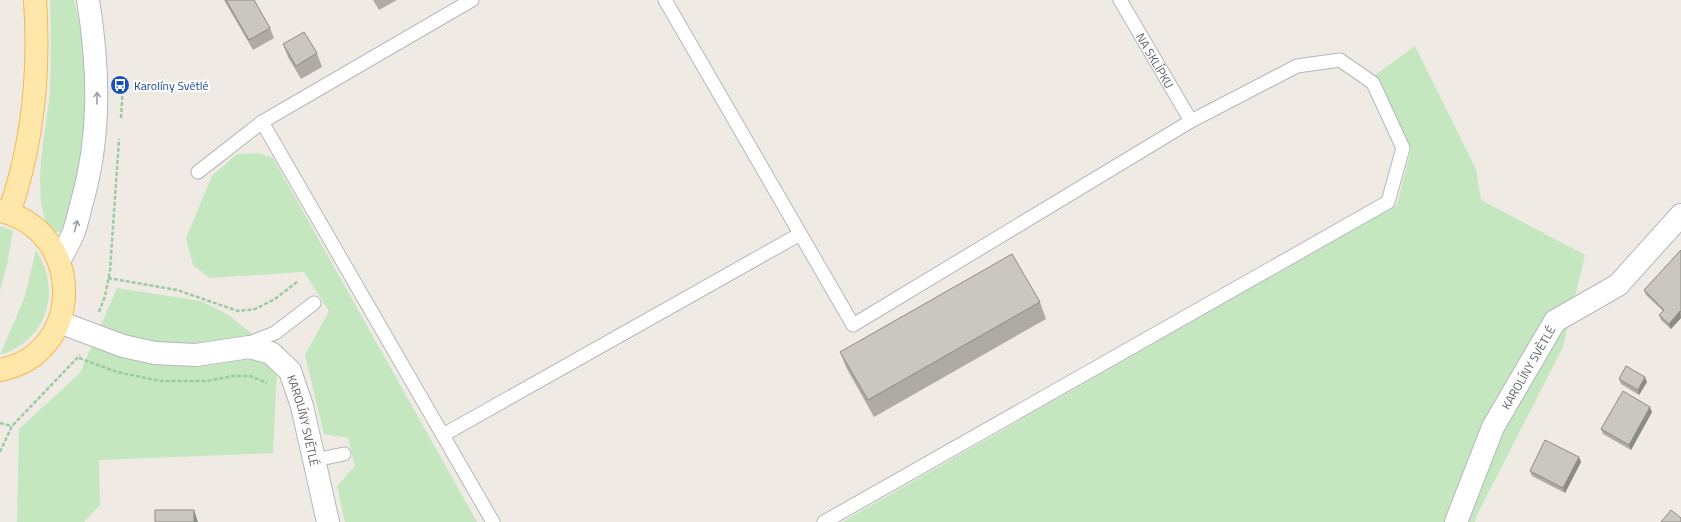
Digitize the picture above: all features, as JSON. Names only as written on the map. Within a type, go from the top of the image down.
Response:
[{"type":"main road","points":[[0,370],[17,365],[30,357],[46,341],[59,322],[65,292],[64,276],[53,248],[40,232],[23,219],[5,212],[24,159],[35,98],[37,41],[34,0]]},
{"type":"street","points":[[59,261],[74,233],[88,181],[96,123],[97,74],[94,34],[88,0]]},
{"type":"street","name":"KAROLÍNY SVĚTLÉ","points":[[1456,522],[1493,428],[1555,321],[1618,285],[1681,215]]},
{"type":"street","name":"KAROLÍNY SVĚTLÉ","points":[[59,322],[123,346],[155,353],[196,355],[249,347],[271,353],[290,371],[302,406],[328,522]]},
{"type":"lane","points":[[198,172],[262,122],[472,0]]},
{"type":"lane","points":[[665,0],[853,325],[1191,121],[1297,66],[1340,60],[1373,83],[1403,148],[1388,202],[824,522]]},
{"type":"lane","name":"NA SKLÍPKU","points":[[1120,0],[1191,121]]},
{"type":"lane","points":[[262,122],[493,522]]},
{"type":"lane","points":[[443,435],[800,234]]},
{"type":"lane","points":[[227,351],[275,333],[314,303]]},
{"type":"lane","points":[[315,460],[344,454]]},
{"type":"path","points":[[108,278],[177,290],[238,311],[255,309],[275,299],[298,281]]},
{"type":"path","points":[[79,358],[116,372],[160,381],[207,381],[233,376],[250,376],[266,383],[272,388]]},
{"type":"path","points":[[0,422],[12,426]]},
{"type":"green space","points":[[50,0],[74,0],[87,58],[90,131],[63,232],[53,232],[45,220],[41,203],[41,164],[50,89]]},
{"type":"green space","points":[[1415,46],[1476,169],[1481,200],[1585,255],[1563,347],[1477,515],[1475,522],[842,522],[1397,205],[1411,149],[1375,75]]},
{"type":"green space","points":[[259,153],[273,158],[477,522],[345,522],[337,486],[355,466],[348,438],[324,434],[305,355],[329,311],[304,272],[209,278],[193,265],[186,238],[212,176],[237,154]]},
{"type":"green space","points":[[0,226],[13,231],[7,265],[0,291]]},
{"type":"green space","points":[[36,250],[44,266],[48,281],[49,297],[46,312],[39,326],[30,338],[16,348],[0,355],[25,296]]},
{"type":"green space","points":[[117,288],[201,301],[227,314],[260,340],[277,368],[273,453],[99,460],[100,505],[84,522],[17,522],[19,429],[80,373]]},
{"type":"building","points":[[226,0],[254,0],[270,28],[249,40]]},
{"type":"building","points":[[304,32],[317,53],[296,66],[283,44]]},
{"type":"building","points":[[1681,250],[1681,312],[1680,311],[1669,324],[1659,315],[1664,310],[1644,290]]},
{"type":"building","points":[[1012,254],[1040,302],[868,400],[840,352]]},
{"type":"building","points":[[1626,366],[1645,377],[1638,390],[1619,379]]},
{"type":"building","points":[[1623,391],[1650,407],[1629,445],[1601,429]]},
{"type":"building","points":[[1545,440],[1579,457],[1563,488],[1530,471]]},
{"type":"building","points":[[155,510],[194,510],[194,522],[155,522]]},
{"type":"building","points":[[1671,510],[1681,518],[1681,522],[1661,522]]},
{"type":"place","name":"Karolíny Světlé","points":[[120,85]]}]
